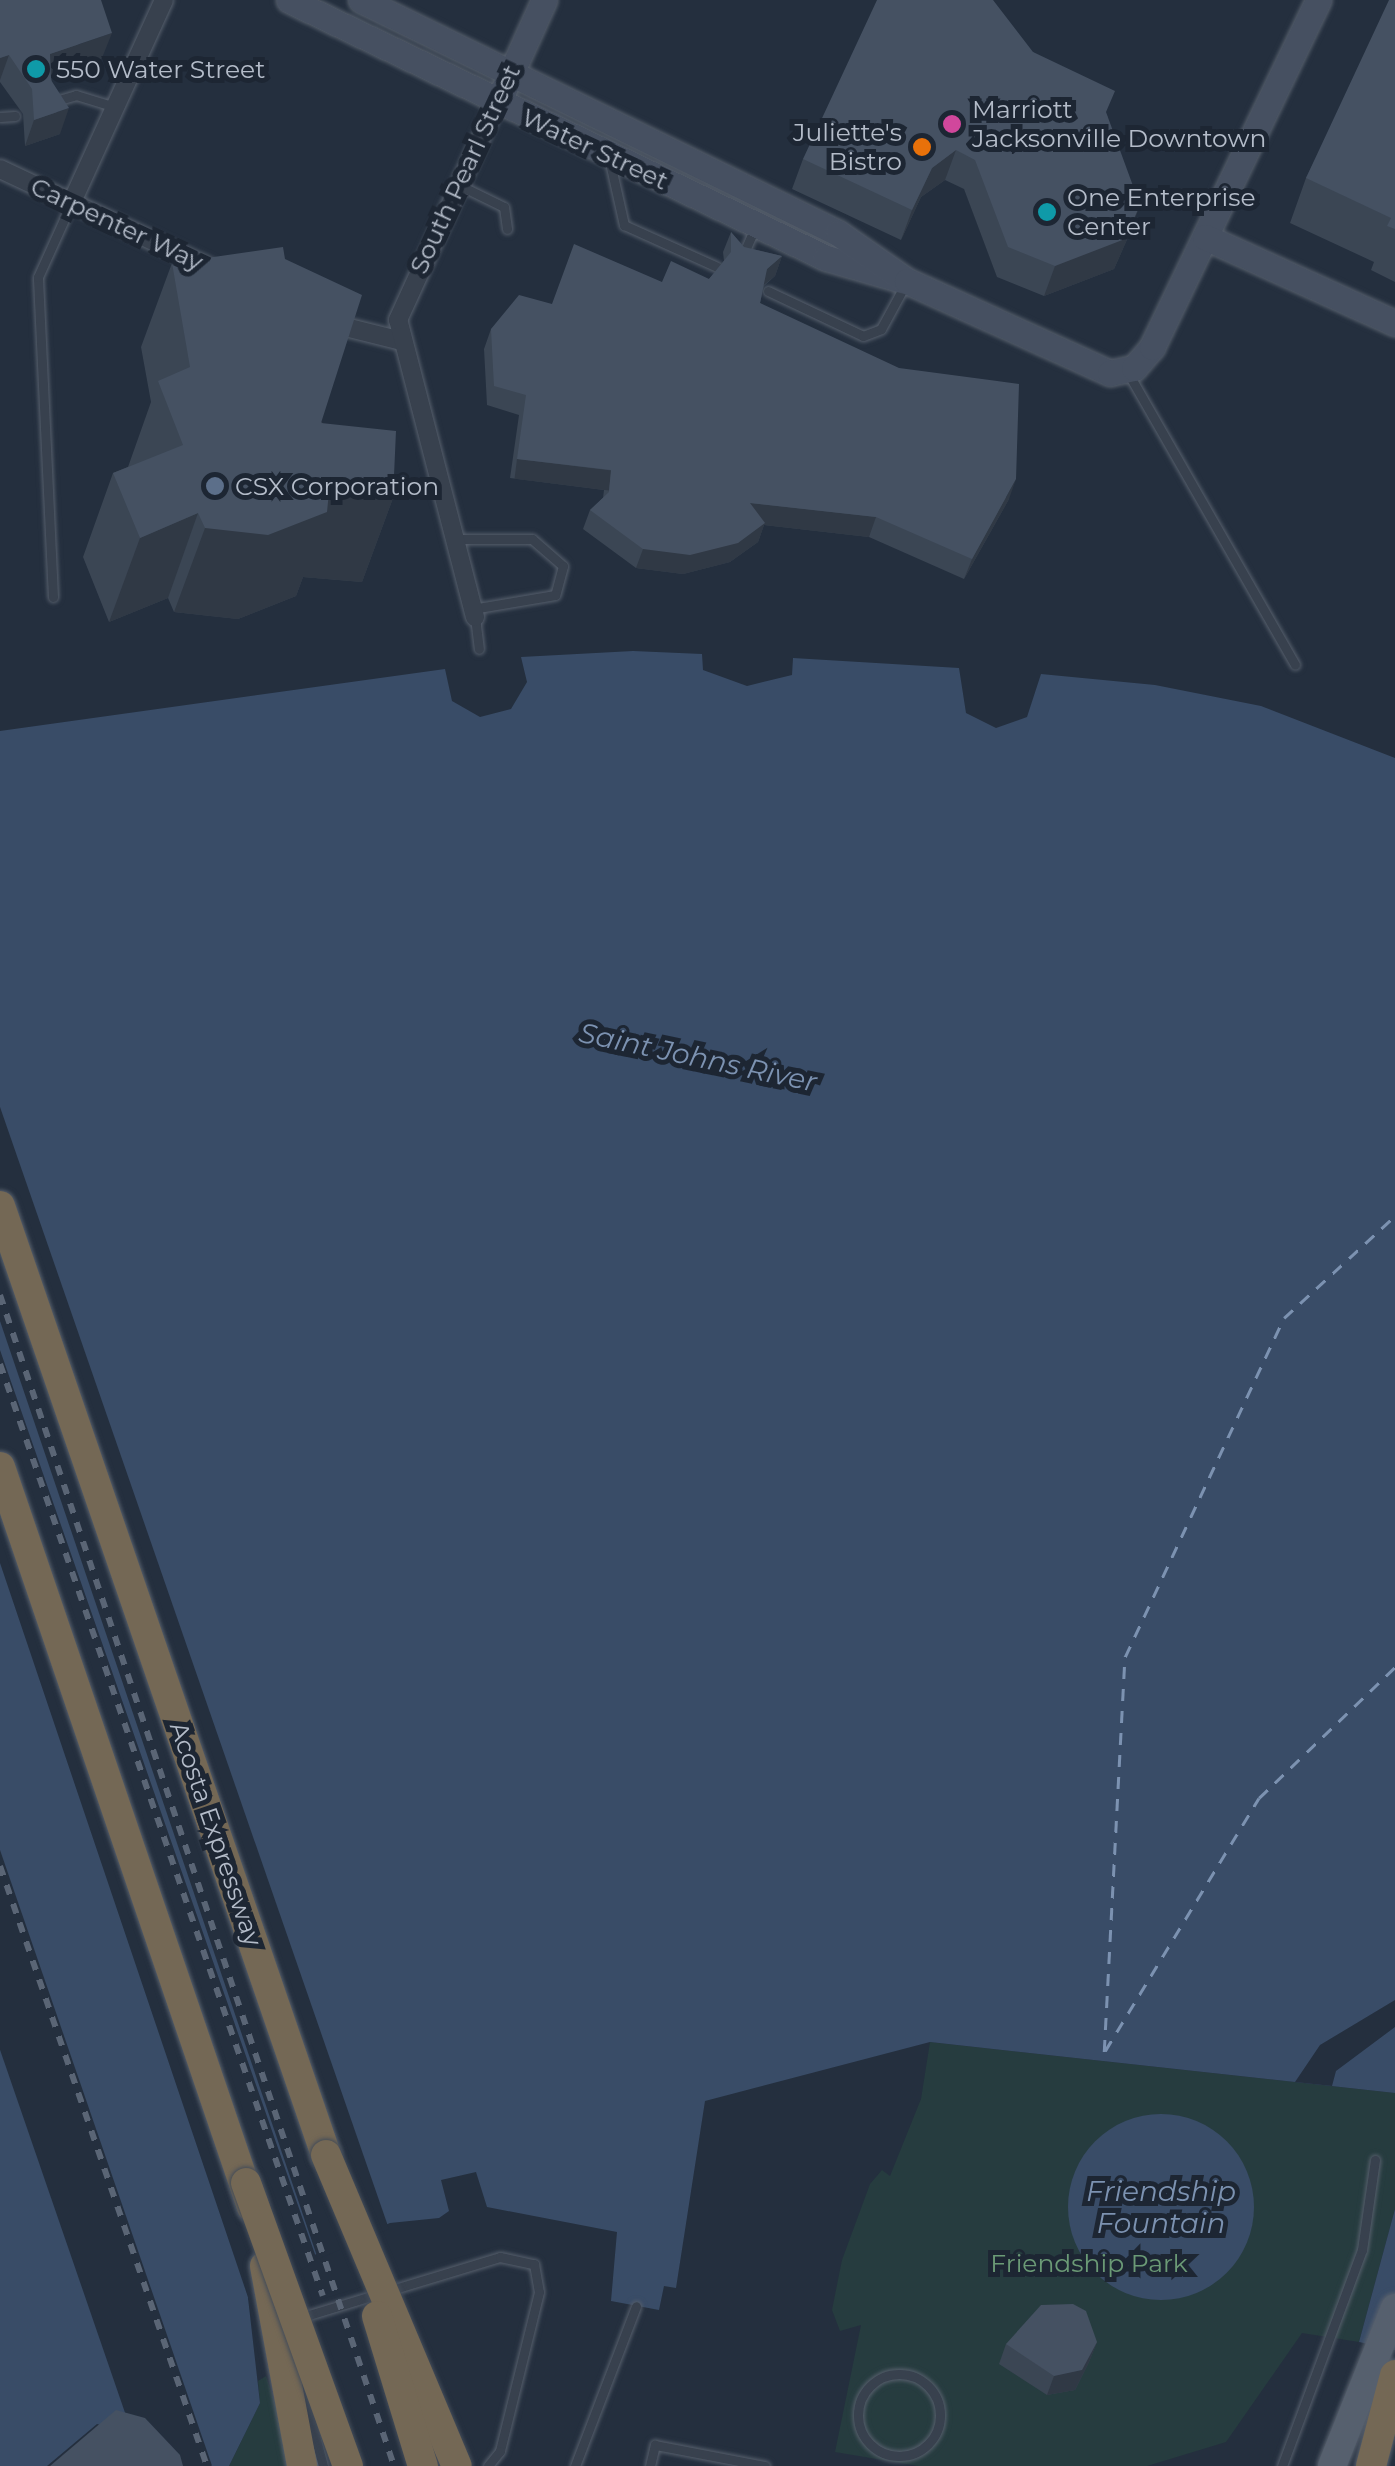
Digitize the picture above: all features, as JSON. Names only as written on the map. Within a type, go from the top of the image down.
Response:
[{"type":"highway","name":"Acosta Expressway","points":[[0,1206],[326,2155],[422,2466]]},
{"type":"highway","points":[[0,1467],[246,2183],[348,2466]]},
{"type":"highway","points":[[326,2155],[457,2466]]},
{"type":"highway","points":[[246,2183],[302,2466]]},
{"type":"highway","points":[[1371,2466],[1395,2376]]},
{"type":"main road","points":[[1332,2466],[1369,2358],[1395,2308]]},
{"type":"street","points":[[70,204],[164,0]]},
{"type":"street","name":"Water Street","points":[[289,0],[756,225],[907,280]]},
{"type":"street","name":"Water Street","points":[[361,0],[768,200],[907,280],[1092,368],[1126,371]]},
{"type":"street","name":"South Pearl Street","points":[[400,340],[402,305],[544,0]]},
{"type":"street","points":[[1126,371],[1148,354],[1318,0]]},
{"type":"street","name":"Carpenter Way","points":[[0,169],[229,277]]},
{"type":"street","points":[[756,225],[768,200]]},
{"type":"street","points":[[1205,236],[1334,299],[1395,323]]},
{"type":"street","points":[[1334,299],[1395,342]]},
{"type":"street","points":[[316,317],[400,340],[473,613]]},
{"type":"lane","points":[[49,103],[76,95],[115,107]]},
{"type":"lane","points":[[0,117],[14,116]]},
{"type":"lane","points":[[609,156],[624,224],[717,267]]},
{"type":"lane","points":[[458,184],[504,207],[508,229]]},
{"type":"lane","points":[[54,597],[38,277],[70,204]]},
{"type":"lane","points":[[741,260],[756,225]]},
{"type":"lane","points":[[768,291],[863,336],[881,329],[907,280]]},
{"type":"lane","points":[[1126,371],[1295,665]]},
{"type":"lane","points":[[454,539],[532,539],[563,566],[555,595],[473,613],[479,649]]},
{"type":"lane","points":[[1282,2466],[1362,2250],[1375,2160]]},
{"type":"lane","points":[[323,2466],[285,2323],[517,2256],[534,2264],[540,2284],[500,2452],[488,2466]]},
{"type":"lane","points":[[575,2466],[636,2306]]},
{"type":"lane","points":[[907,2374],[938,2399],[939,2426],[924,2449],[897,2461],[864,2436],[858,2410],[870,2386],[907,2374]]},
{"type":"lane","points":[[650,2466],[654,2445],[765,2466]]},
{"type":"green space","name":"Friendship Park","points":[[930,2042],[1395,2093],[1395,2209],[1359,2342],[1302,2333],[1226,2442],[1147,2466],[918,2466],[835,2452],[861,2325],[840,2331],[832,2310],[842,2260],[870,2184],[882,2170],[890,2176],[921,2099]]},
{"type":"green space","points":[[266,2376],[295,2466],[229,2466],[260,2403],[258,2381]]},
{"type":"water","name":"Saint Johns River","points":[[633,651],[702,654],[703,670],[747,686],[792,675],[793,658],[959,668],[966,713],[996,728],[1027,717],[1041,674],[1155,685],[1261,706],[1395,758],[1395,2093],[930,2042],[705,2101],[676,2288],[664,2286],[659,2310],[611,2301],[617,2232],[487,2207],[476,2172],[441,2180],[449,2211],[439,2218],[390,2223],[293,2264],[248,2298],[260,2403],[229,2466],[178,2466],[168,2442],[97,2424],[47,2466],[0,2466],[0,731],[445,669],[452,701],[480,717],[511,709],[527,682],[521,657]]},
{"type":"water","name":"Friendship Fountain","points":[[1161,2114],[1197,2121],[1227,2141],[1247,2171],[1254,2207],[1247,2243],[1227,2273],[1197,2293],[1161,2300],[1125,2293],[1095,2273],[1075,2243],[1068,2207],[1075,2171],[1095,2141],[1125,2121]]},
{"type":"water","points":[[1395,2209],[1395,2350],[1359,2342]]},
{"type":"pier","points":[[0,1107],[389,2229],[318,2259],[0,1321]]},
{"type":"pier","points":[[0,1350],[317,2260],[253,2300],[256,2321],[0,1563]]},
{"type":"pier","points":[[0,1850],[212,2466],[143,2466],[0,2050]]},
{"type":"pier","points":[[1395,2000],[1395,2027],[1336,2071],[1332,2086],[1295,2082],[1320,2045]]},
{"type":"building","name":"550 Water Street","points":[[0,0],[101,0],[112,33],[50,54],[51,80],[69,108],[34,120],[32,89],[9,55],[0,58]]},
{"type":"building","name":"Marriott Jacksonville Downtown","points":[[877,0],[993,0],[1033,52],[1115,91],[1106,112],[1140,205],[1125,239],[1055,266],[1008,247],[975,160],[956,150],[932,168],[912,210],[803,159]]},
{"type":"building","points":[[1389,0],[1395,0],[1395,229],[1387,226],[1391,218],[1306,178]]},
{"type":"building","points":[[731,232],[744,247],[782,256],[767,269],[760,303],[899,368],[1019,384],[1016,479],[972,559],[876,517],[750,503],[765,523],[738,543],[690,555],[643,549],[590,510],[609,492],[611,470],[517,459],[526,395],[494,386],[491,329],[519,295],[552,304],[574,244],[662,282],[671,261],[709,279],[731,252]]},
{"type":"building","points":[[283,247],[285,259],[362,295],[321,423],[396,431],[393,498],[329,492],[327,512],[268,535],[205,528],[198,513],[140,538],[113,473],[183,445],[158,381],[190,367],[172,263]]},
{"type":"building","points":[[1073,2304],[1086,2311],[1097,2342],[1082,2370],[1054,2376],[1006,2344],[1041,2305]]},
{"type":"building","points":[[116,2410],[145,2418],[180,2455],[183,2466],[50,2466]]},
{"type":"ferry route","points":[[1104,2052],[1125,1657],[1284,1318],[1395,1216]]},
{"type":"ferry route","points":[[1105,2051],[1259,1798],[1395,1667]]},
{"type":"railway","points":[[0,1295],[394,2466]]},
{"type":"railway","points":[[0,1364],[323,2296]]},
{"type":"railway","points":[[0,1866],[207,2466]]},
{"type":"place","name":"550 Water Street","points":[[36,69]]},
{"type":"place","name":"Marriott Jacksonville Downtown","points":[[952,124]]},
{"type":"place","name":"Juliette's Bistro","points":[[922,147]]},
{"type":"place","name":"One Enterprise Center","points":[[1047,212]]},
{"type":"place","name":"CSX Corporation","points":[[215,486]]}]
